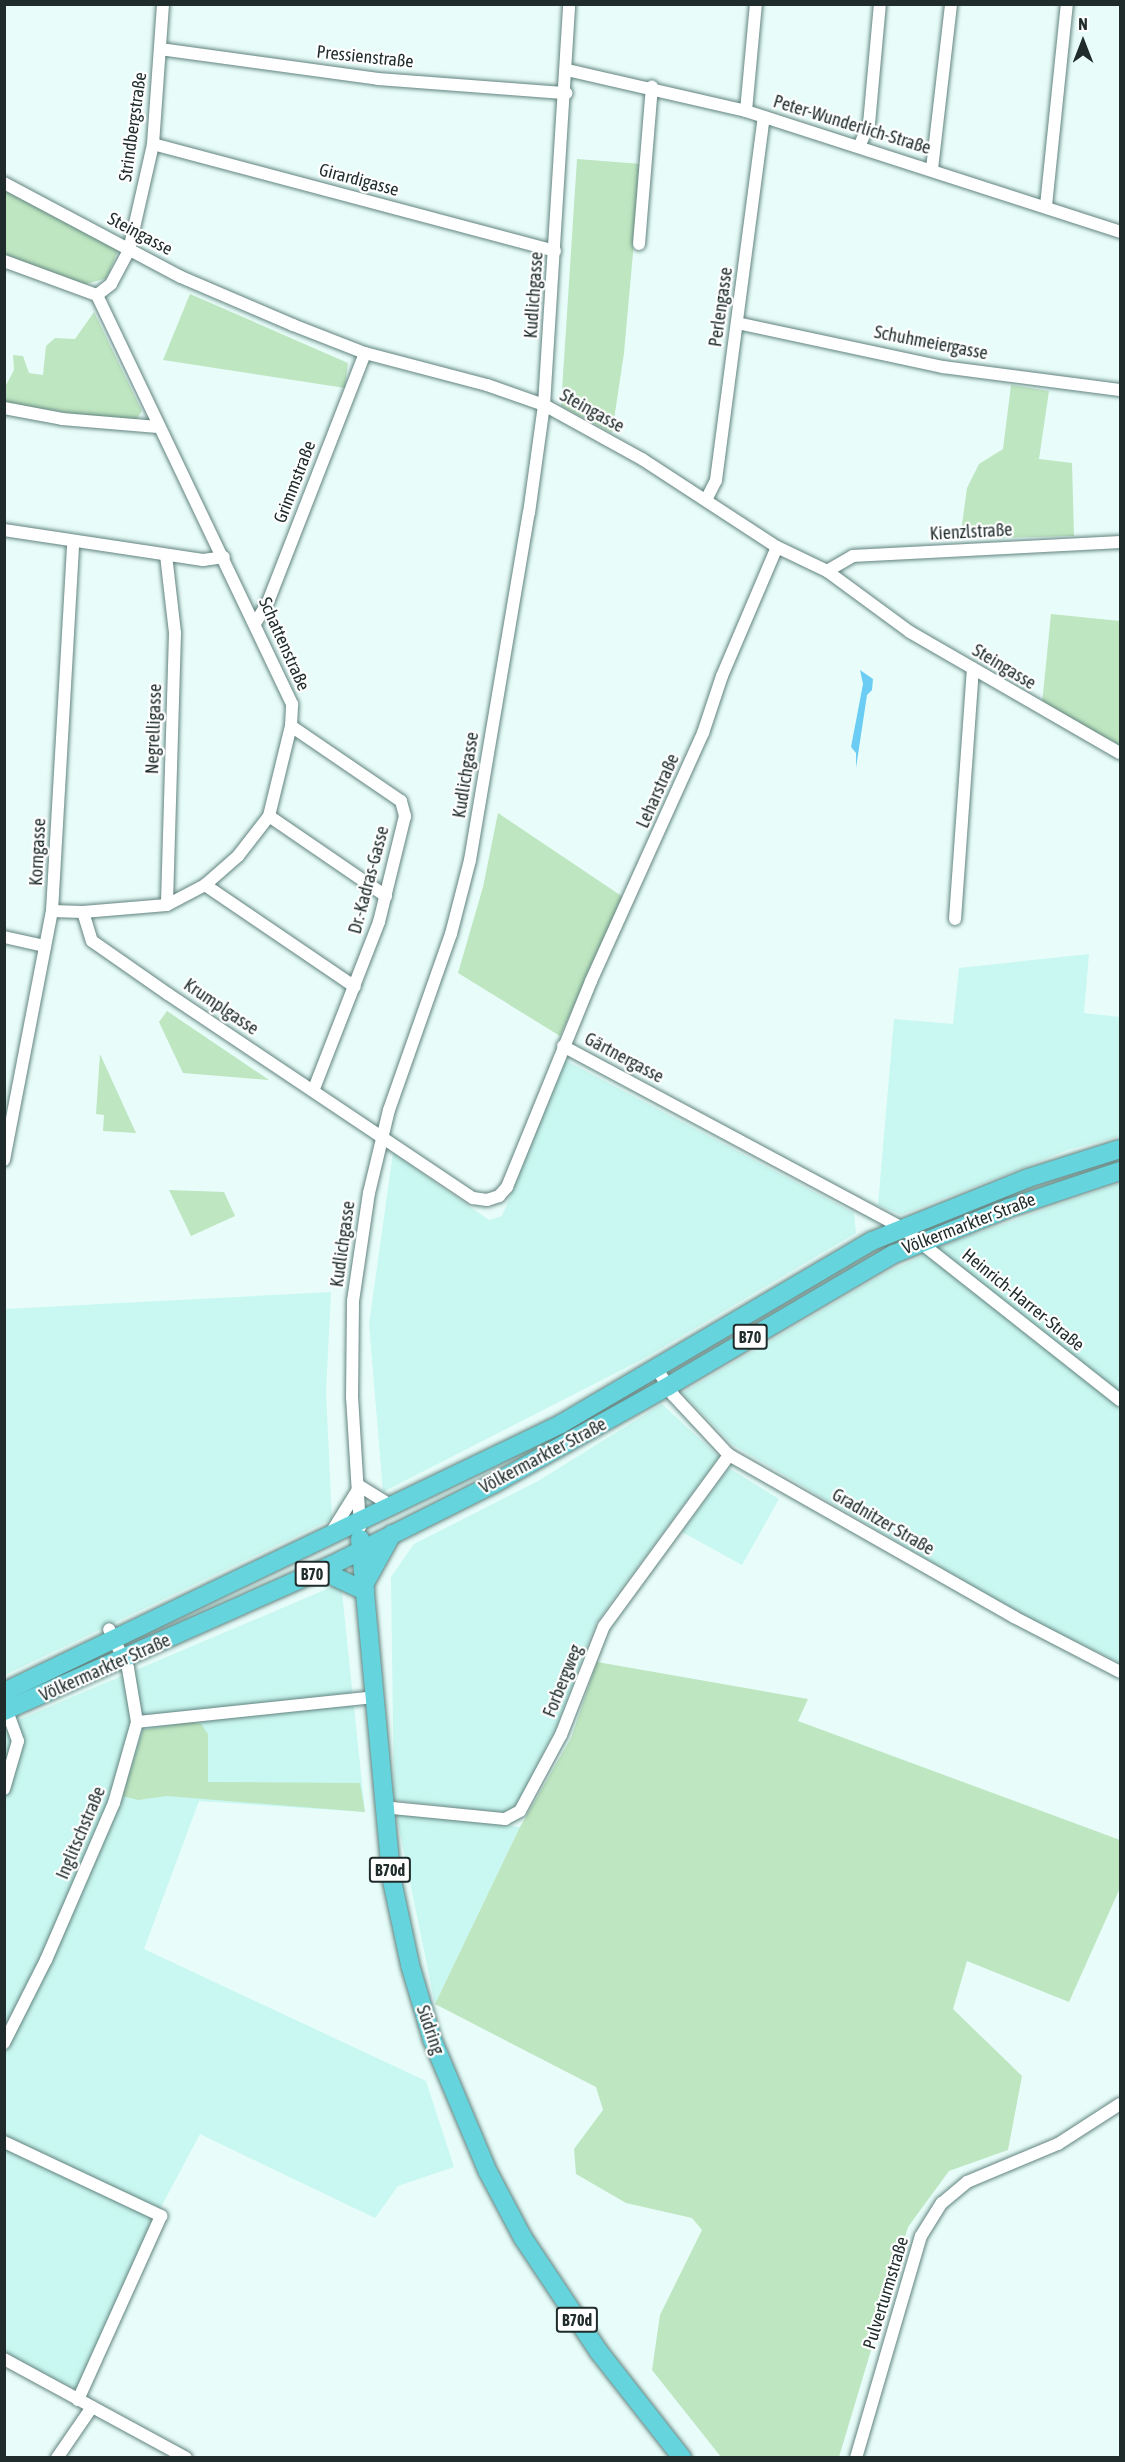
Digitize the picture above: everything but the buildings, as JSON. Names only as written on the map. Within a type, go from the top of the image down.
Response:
[{"type":"main road","name":"Völkermarkter Straße","points":[[6,1711],[108,1667],[121,1653],[129,1632],[561,1424],[657,1369],[818,1271],[902,1228],[1064,1166],[1120,1149]]},
{"type":"main road","points":[[1064,1166],[1068,1186]]},
{"type":"main road","name":"Völkermarkter Straße","points":[[4,1692],[23,1683],[121,1653],[320,1570],[564,1447],[817,1296],[921,1242],[1068,1186],[1120,1171]]},
{"type":"main road","points":[[329,1537],[360,1538],[393,1534]]},
{"type":"main road","points":[[320,1570],[365,1587],[393,1534]]},
{"type":"main road","name":"Südring","points":[[360,1538],[382,1807],[391,1876],[419,1999],[451,2090],[488,2172],[561,2296],[682,2457]]},
{"type":"street","name":"Strindbergstraße","points":[[97,295],[111,284],[129,250],[153,144],[163,4]]},
{"type":"street","name":"Kudlichgasse","points":[[360,1538],[352,1398],[353,1301],[369,1193],[382,1136],[451,934],[470,860],[544,405],[566,93],[569,4]]},
{"type":"street","points":[[746,111],[756,4]]},
{"type":"street","points":[[859,147],[869,124],[880,4]]},
{"type":"street","points":[[933,169],[951,4]]},
{"type":"street","points":[[1046,206],[1066,4]]},
{"type":"street","name":"Pressienstraße","points":[[160,49],[378,79],[566,93]]},
{"type":"street","name":"Peter-Wunderlich-Straße","points":[[567,70],[652,87],[746,111],[933,169],[1120,232]]},
{"type":"street","points":[[639,244],[652,87]]},
{"type":"street","name":"Perlengasse","points":[[706,500],[716,480],[764,117]]},
{"type":"street","name":"Girardigasse","points":[[153,144],[555,251]]},
{"type":"street","name":"Steingasse","points":[[4,183],[129,250],[242,304],[365,353],[487,385],[544,405],[706,500],[777,547],[827,571],[910,632],[1120,753]]},
{"type":"street","points":[[4,261],[97,295]]},
{"type":"street","name":"Schattenstraße","points":[[83,912],[167,905],[205,885],[250,843],[269,816],[291,726],[289,694],[224,557],[158,428],[97,295]]},
{"type":"street","name":"Schuhmeiergasse","points":[[737,323],[943,367],[1120,390]]},
{"type":"street","name":"Grimmstraße","points":[[256,622],[268,602],[365,353]]},
{"type":"street","points":[[4,408],[62,419],[158,428]]},
{"type":"street","points":[[4,530],[203,560],[224,557]]},
{"type":"street","name":"Korngasse","points":[[4,1160],[52,912],[73,542]]},
{"type":"street","name":"Kienzlstraße","points":[[827,571],[854,556],[1120,542]]},
{"type":"street","name":"Leharstraße","points":[[563,1046],[703,733],[722,676],[777,547]]},
{"type":"street","name":"Negrelligasse","points":[[166,555],[175,633],[167,905]]},
{"type":"street","points":[[955,918],[973,669]]},
{"type":"street","name":"Dr.-Kadras-Gasse","points":[[291,726],[401,801],[405,816],[386,896],[355,987],[313,1091]]},
{"type":"street","points":[[269,816],[386,896]]},
{"type":"street","points":[[205,885],[355,987]]},
{"type":"street","points":[[52,912],[83,912]]},
{"type":"street","name":"Krumplgasse","points":[[83,912],[92,941],[382,1136]]},
{"type":"street","points":[[4,937],[45,946]]},
{"type":"street","name":"Gärtnergasse","points":[[382,1136],[473,1198],[487,1200],[499,1196],[507,1187],[563,1046],[902,1228]]},
{"type":"street","name":"Heinrich-Harrer-Straße","points":[[902,1228],[1120,1401]]},
{"type":"street","name":"Gradnitzer Straße","points":[[657,1369],[668,1387],[729,1455],[1014,1617],[1120,1672]]},
{"type":"street","name":"Forbergweg","points":[[382,1807],[505,1819],[520,1812],[561,1735],[604,1626],[729,1455]]},
{"type":"street","points":[[329,1537],[358,1487],[392,1506]]},
{"type":"street","name":"Inglitschstraße","points":[[4,2043],[46,1960],[117,1796],[137,1722],[121,1653]]},
{"type":"street","name":"Völkermarkter Straße","points":[[6,1711],[23,1683]]},
{"type":"street","points":[[137,1722],[374,1697]]},
{"type":"street","points":[[4,1789],[18,1741],[6,1711]]},
{"type":"street","name":"Pulverturmstraße","points":[[856,2457],[921,2236],[942,2203],[967,2182],[1058,2144],[1120,2104]]},
{"type":"street","points":[[4,2142],[161,2216],[78,2400]]},
{"type":"street","points":[[4,2360],[186,2457]]},
{"type":"street","points":[[57,2457],[92,2407]]},
{"type":"shaded area","points":[[1089,954],[1084,1013],[1120,1017],[1120,1136],[1068,1150],[901,1215],[878,1205],[894,1019],[953,1024],[959,968]]},
{"type":"shaded area","points":[[565,1060],[854,1213],[856,1233],[645,1358],[383,1492],[369,1324],[393,1153],[489,1220],[502,1216]]},
{"type":"shaded area","points":[[1120,1183],[1120,1663],[1025,1617],[733,1445],[682,1393],[889,1271],[958,1240]]},
{"type":"shaded area","points":[[331,1292],[326,1392],[332,1519],[5,1675],[5,1309]]},
{"type":"shaded area","points":[[662,1404],[719,1457],[596,1623],[558,1724],[517,1805],[504,1813],[394,1800],[391,1577],[414,1544],[538,1481]]},
{"type":"shaded area","points":[[729,1468],[779,1499],[742,1565],[682,1532]]},
{"type":"shaded area","points":[[341,1583],[365,1812],[199,1801],[144,1949],[426,2081],[454,2167],[398,2186],[375,2218],[200,2134],[153,2222],[78,2390],[5,2356],[4,1726]]},
{"type":"shaded area","points":[[396,1814],[520,1827],[435,2004]]},
{"type":"green space","points":[[577,159],[641,164],[624,353],[612,433],[561,406]]},
{"type":"green space","points":[[4,190],[118,250],[107,278],[83,285],[5,255]]},
{"type":"green space","points":[[190,294],[348,363],[345,388],[163,360]]},
{"type":"green space","points":[[94,312],[142,411],[134,423],[5,403],[4,389],[14,370],[13,355],[23,356],[29,373],[43,375],[46,346],[55,338],[75,339]]},
{"type":"green space","points":[[1011,385],[1049,391],[1039,459],[1072,463],[1074,536],[960,539],[967,488],[979,464],[1003,449]]},
{"type":"green space","points":[[1051,614],[1120,621],[1120,745],[1042,704]]},
{"type":"green space","points":[[498,813],[623,897],[560,1036],[458,973],[483,887]]},
{"type":"green space","points":[[167,1011],[269,1080],[183,1073],[159,1022]]},
{"type":"green space","points":[[100,1054],[136,1133],[103,1131],[104,1115],[96,1114]]},
{"type":"green space","points":[[169,1190],[224,1192],[235,1216],[191,1236]]},
{"type":"green space","points":[[597,1662],[808,1699],[798,1721],[1120,1840],[1120,1888],[1069,2002],[967,1961],[953,2009],[1022,2076],[1008,2150],[949,2171],[908,2227],[839,2457],[721,2457],[652,2370],[660,2315],[702,2230],[692,2218],[626,2203],[576,2174],[574,2149],[603,2110],[596,2087],[435,2004],[520,1827],[571,1738]]},
{"type":"green space","points":[[192,1722],[201,1724],[208,1734],[208,1782],[360,1783],[365,1812],[167,1796],[138,1800],[123,1796],[143,1730]]},
{"type":"water","points":[[860,670],[873,679],[872,690],[867,695],[856,768],[856,753],[851,747],[863,684]]}]
